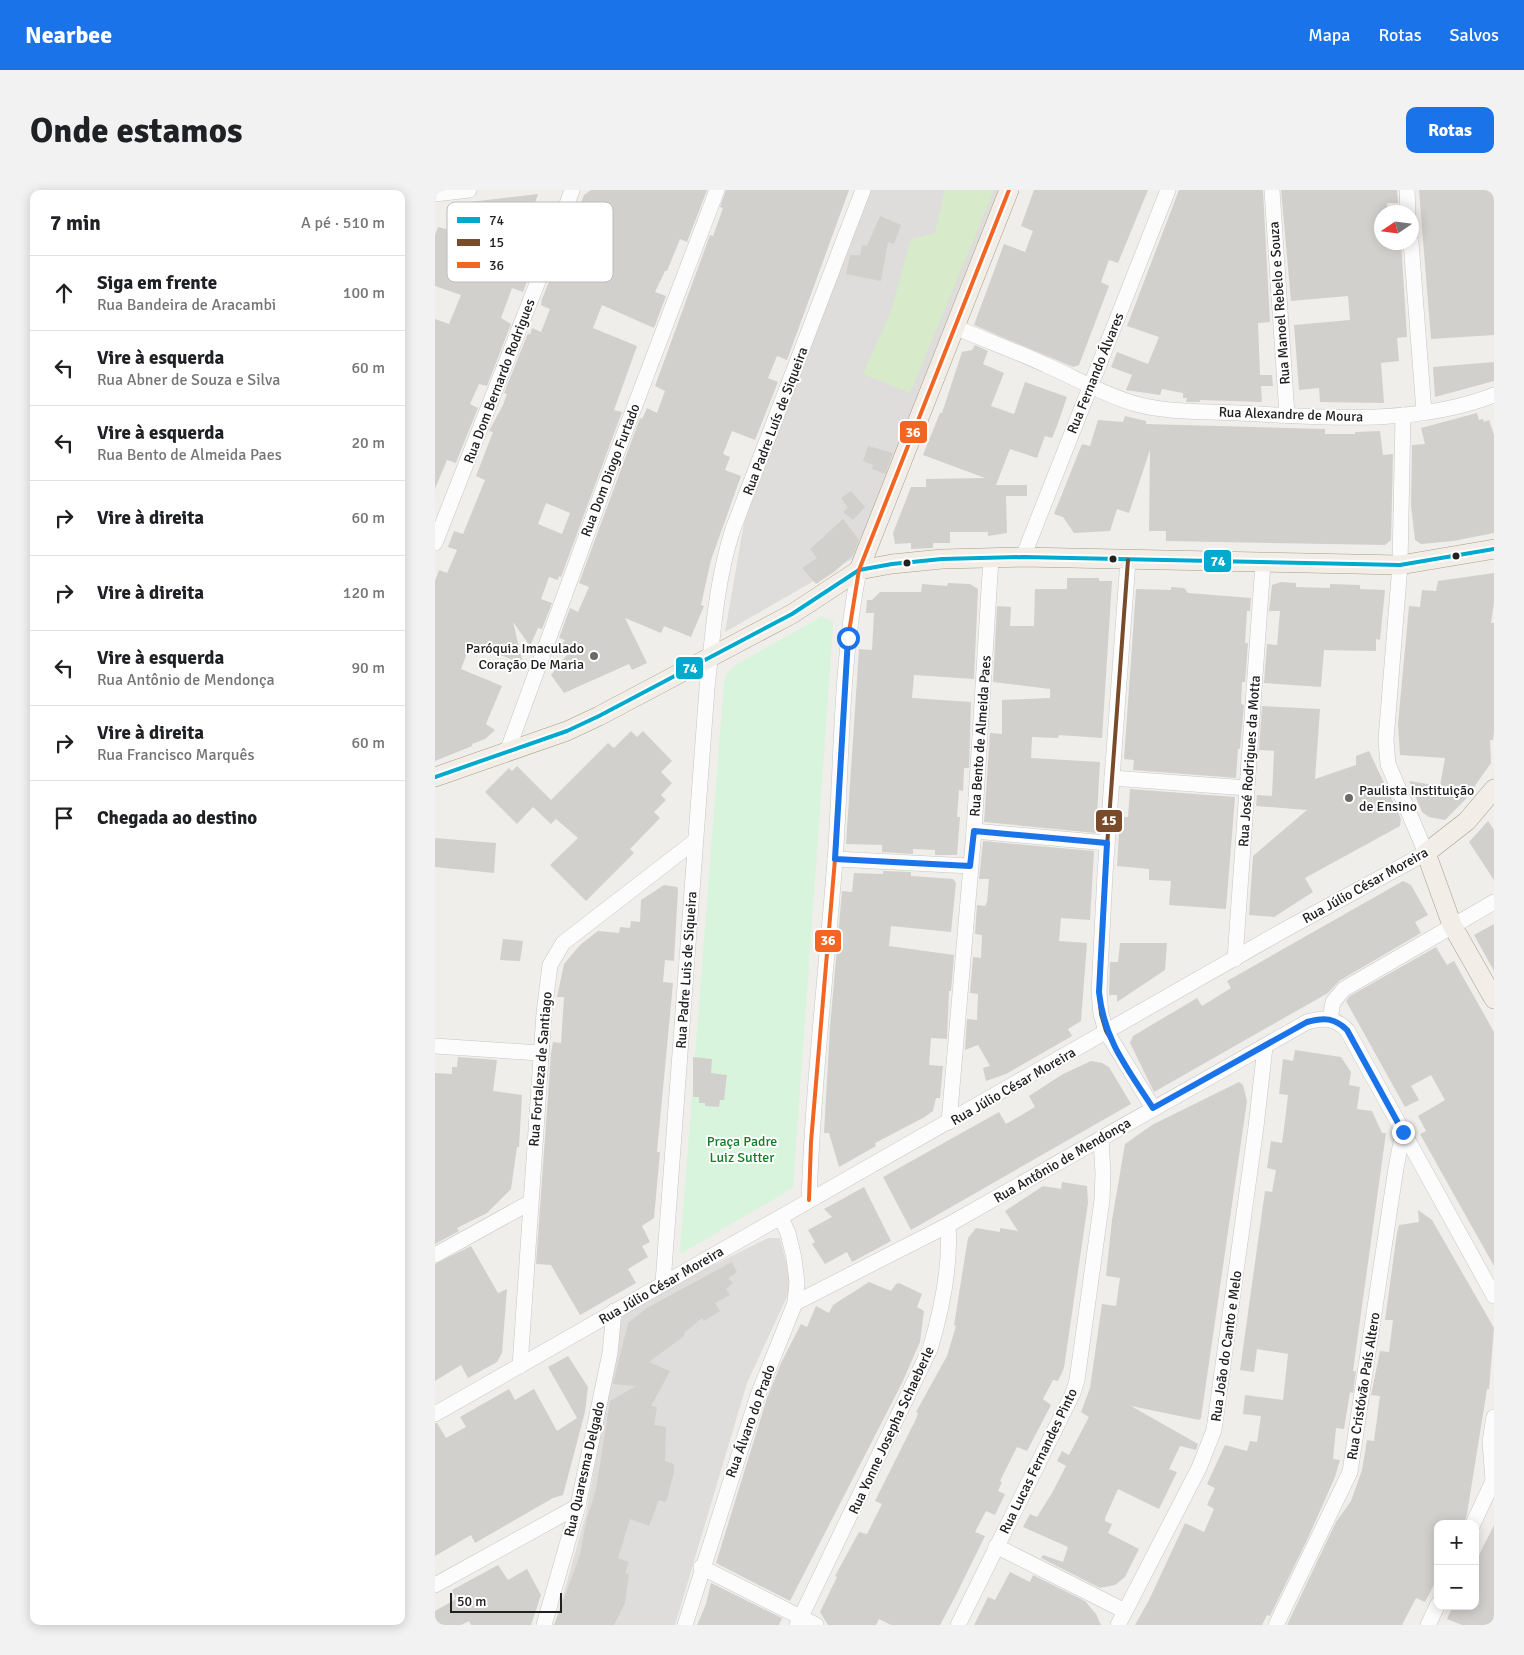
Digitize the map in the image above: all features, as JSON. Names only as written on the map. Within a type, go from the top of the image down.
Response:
[{"type":"main road","points":[[859,570],[1009,190]]},
{"type":"main road","points":[[435,777],[567,731],[599,716],[792,614],[859,570],[925,561],[1023,557],[1400,565],[1494,549]]},
{"type":"main road","name":"Rua Júlio César Moreira","points":[[1426,853],[1467,821],[1494,789]]},
{"type":"main road","points":[[1426,853],[1452,925],[1494,999]]},
{"type":"street","points":[[435,194],[469,190]]},
{"type":"street","name":"Rua Dom Bernardo Rodrigues","points":[[568,202],[572,190]]},
{"type":"street","name":"Rua Dom Diogo Furtado","points":[[507,752],[606,480],[717,190]]},
{"type":"street","name":"Rua Padre Luís de Siqueira","points":[[710,658],[715,605],[725,556],[733,529],[863,190]]},
{"type":"street","name":"Rua Fernando Álvares","points":[[1023,557],[1168,190]]},
{"type":"street","name":"Rua Manoel Rebelo e Souza","points":[[1272,190],[1287,415]]},
{"type":"street","points":[[1407,190],[1408,205]]},
{"type":"street","points":[[1412,250],[1424,412]]},
{"type":"street","name":"Rua Dom Bernardo Rodrigues","points":[[435,541],[538,282]]},
{"type":"street","name":"Rua Alexandre de Moura","points":[[955,327],[1047,365],[1089,386],[1137,404],[1164,409],[1287,415],[1403,416],[1457,407],[1494,395]]},
{"type":"street","points":[[1403,416],[1400,565],[1385,740],[1388,764],[1426,853]]},
{"type":"street","name":"Rua Bento de Almeida Paes","points":[[949,1122],[974,831],[991,558]]},
{"type":"street","points":[[1128,560],[1107,843],[1099,992],[1101,1014],[1106,1031],[1153,1108]]},
{"type":"street","name":"Rua José Rodrigues da Motta","points":[[1235,959],[1263,563]]},
{"type":"street","points":[[809,1200],[811,1142],[835,859],[848,638],[859,570]]},
{"type":"street","name":"Rua Padre Luis de Siqueira","points":[[663,1283],[710,658]]},
{"type":"street","points":[[1112,778],[1247,788]]},
{"type":"street","points":[[974,831],[1107,843]]},
{"type":"street","name":"Rua Fortaleza de Santiago","points":[[520,1366],[529,1203],[540,1053],[549,964],[563,943],[695,841]]},
{"type":"street","name":"Rua Júlio César Moreira","points":[[435,1414],[1106,1031],[1426,853]]},
{"type":"street","points":[[835,859],[970,866]]},
{"type":"street","points":[[1494,902],[1344,989],[1333,1002],[1330,1019],[1340,1022],[1347,1030],[1494,1296]]},
{"type":"street","name":"Rua Antônio de Mendonça","points":[[795,1303],[949,1225],[1307,1022],[1319,1018],[1330,1019]]},
{"type":"street","points":[[435,1046],[540,1053]]},
{"type":"street","name":"Rua João do Canto e Melo","points":[[1118,1625],[1199,1468],[1214,1430],[1255,1136],[1265,1047]]},
{"type":"street","name":"Rua Cristóvão País Altero","points":[[1276,1625],[1350,1472],[1403,1132]]},
{"type":"street","name":"Rua Lucas Fernandes Pinto","points":[[958,1625],[1073,1393],[1077,1380],[1102,1200],[1101,1139]]},
{"type":"street","points":[[435,1255],[529,1203]]},
{"type":"street","name":"Rua Álvaro do Prado","points":[[685,1625],[701,1568],[758,1395],[795,1303],[797,1282],[794,1258],[788,1232],[781,1218]]},
{"type":"street","name":"Rua Yonne Josepha Schaeberle","points":[[799,1621],[930,1349],[941,1311],[947,1270],[949,1225]]},
{"type":"street","name":"Rua Quaresma Delgado","points":[[544,1625],[578,1506],[610,1353],[614,1312]]},
{"type":"street","points":[[1475,1520],[1493,1480],[1489,1442],[1494,1417]]},
{"type":"street","points":[[435,1585],[578,1506]]},
{"type":"street","points":[[996,1546],[1125,1610]]},
{"type":"street","points":[[701,1568],[799,1621],[816,1625]]},
{"type":"street","points":[[1428,1625],[1435,1610]]},
{"type":"shaded area","points":[[855,190],[999,190],[854,558],[725,632],[744,523]]},
{"type":"shaded area","points":[[768,1238],[780,1238],[792,1286],[747,1383],[675,1625],[555,1625],[586,1514],[623,1310]]},
{"type":"green space","points":[[945,190],[994,190],[910,393],[863,374],[891,311],[911,239],[935,233]]},
{"type":"green space","name":"Praça Padre Luiz Sutter","points":[[821,617],[833,621],[833,627],[793,1188],[682,1253],[680,1250],[724,681],[728,672],[737,664]]},
{"type":"building","points":[[591,190],[707,190],[687,242],[680,239],[667,271],[665,271],[655,292],[666,296],[654,328],[602,305],[593,328],[637,346],[614,410],[622,412],[561,577],[559,576],[558,580],[549,577],[541,599],[552,603],[542,629],[538,628],[530,646],[513,622],[523,664],[471,643],[461,669],[502,686],[486,724],[495,730],[485,739],[472,744],[472,746],[435,761],[435,581],[439,570],[447,573],[457,550],[448,547],[454,531],[463,534],[485,480],[476,476],[493,432],[489,431],[503,405],[507,394],[504,393],[528,333],[530,335],[532,328],[541,332],[550,309],[541,305],[549,282],[613,282],[613,202],[581,202],[584,195]],"holes":[[[546,503],[570,513],[562,534],[538,524]]]},
{"type":"building","points":[[726,190],[849,190],[787,360],[777,356],[768,378],[778,382],[755,440],[732,431],[723,454],[730,457],[725,470],[741,476],[711,560],[701,605],[704,606],[691,637],[664,626],[661,633],[625,618],[647,663],[632,670],[629,664],[564,693],[551,675],[567,655],[559,648],[565,640],[559,638],[570,608],[578,612],[589,587],[579,583],[640,418],[642,419],[647,408],[657,413],[665,391],[655,386],[710,235],[713,236],[723,208],[720,207]]},
{"type":"building","points":[[1034,190],[1148,190],[1118,263],[1109,260],[1101,282],[1109,286],[1079,365],[1073,367],[974,325],[1004,244],[1025,252],[1033,231],[1021,226]]},
{"type":"building","points":[[1179,190],[1263,190],[1270,322],[1258,323],[1260,375],[1272,375],[1273,386],[1261,386],[1262,402],[1200,400],[1200,402],[1186,402],[1187,398],[1183,398],[1183,393],[1162,389],[1160,395],[1126,390],[1132,375],[1111,367],[1117,352],[1148,364],[1159,337],[1127,326]]},
{"type":"building","points":[[1281,190],[1397,190],[1398,203],[1374,205],[1374,250],[1402,250],[1407,337],[1397,338],[1399,361],[1381,363],[1384,403],[1320,402],[1319,388],[1299,390],[1294,325],[1350,320],[1348,296],[1291,301]]},
{"type":"building","points":[[1419,190],[1494,190],[1494,335],[1431,339]]},
{"type":"building","points":[[538,194],[535,202],[470,202]]},
{"type":"building","points":[[880,216],[901,225],[894,244],[888,242],[881,281],[846,274],[850,255],[860,255],[862,245],[867,246]]},
{"type":"building","points":[[438,227],[447,229],[447,282],[527,282],[523,292],[512,288],[501,318],[511,324],[487,386],[479,384],[470,404],[478,408],[456,463],[447,460],[435,489],[435,319],[449,324],[461,295],[435,286],[435,235]]},
{"type":"building","points":[[975,345],[988,351],[983,364],[1004,373],[991,406],[1014,414],[1025,382],[1067,397],[1057,426],[1052,438],[1045,436],[1037,458],[1010,449],[996,485],[1027,485],[1027,496],[1006,496],[1007,533],[988,536],[988,532],[950,532],[950,543],[933,543],[933,548],[911,549],[911,543],[895,544],[893,533],[911,487],[926,487],[926,479],[985,478],[923,455],[940,413],[942,413],[962,352],[972,350]]},
{"type":"building","points":[[1494,362],[1494,381],[1435,397],[1433,367]]},
{"type":"building","points":[[1477,413],[1479,420],[1483,419],[1484,422],[1489,420],[1494,435],[1494,533],[1453,541],[1421,544],[1415,540],[1411,505],[1412,445],[1425,444],[1421,428]]},
{"type":"building","points":[[1125,416],[1146,421],[1146,424],[1325,429],[1325,434],[1355,434],[1355,432],[1380,431],[1383,455],[1393,454],[1391,540],[1385,545],[1166,541],[1166,531],[1149,531],[1150,450],[1129,513],[1117,509],[1110,531],[1074,533],[1063,517],[1054,514],[1082,444],[1090,446],[1098,420],[1123,422]]},
{"type":"building","points":[[868,446],[893,453],[885,474],[872,469],[873,465],[863,461]]},
{"type":"building","points":[[851,491],[865,507],[853,520],[843,512],[848,508],[841,498]]},
{"type":"building","points":[[843,519],[859,540],[853,555],[834,572],[816,584],[802,568],[817,558],[810,549]]},
{"type":"building","points":[[1494,573],[1494,603],[1491,623],[1494,623],[1494,731],[1493,740],[1490,740],[1491,763],[1464,801],[1445,820],[1429,817],[1422,812],[1409,781],[1440,786],[1445,758],[1400,755],[1398,724],[1409,606],[1420,607],[1422,590],[1436,591],[1438,581]]},
{"type":"building","points":[[1067,578],[1099,578],[1099,581],[1112,581],[1102,738],[1059,735],[1058,738],[1032,737],[1031,758],[1100,762],[1096,833],[984,822],[990,733],[1002,734],[1002,700],[1050,698],[1050,689],[993,682],[997,606],[1011,607],[1010,626],[1034,626],[1035,589],[1067,589]]},
{"type":"building","points":[[1281,582],[1296,583],[1296,587],[1330,588],[1330,584],[1360,585],[1360,589],[1385,590],[1380,640],[1376,639],[1376,651],[1324,650],[1321,687],[1264,683],[1267,644],[1277,645],[1280,611],[1269,611],[1272,585]]},
{"type":"building","points":[[948,583],[970,584],[978,589],[974,679],[914,675],[912,698],[971,702],[969,768],[964,768],[963,791],[959,790],[957,817],[960,817],[957,855],[935,855],[935,850],[913,849],[913,854],[882,852],[882,845],[846,844],[859,649],[872,650],[874,613],[866,613],[867,600],[872,600],[880,592],[921,592],[922,584],[947,586]]},
{"type":"building","points":[[1171,587],[1184,588],[1188,593],[1251,598],[1250,611],[1247,611],[1245,643],[1248,643],[1245,682],[1242,682],[1241,704],[1244,705],[1236,778],[1133,770],[1134,760],[1124,759],[1136,589],[1171,590]]},
{"type":"building","points":[[1262,706],[1320,709],[1315,779],[1356,765],[1356,756],[1369,751],[1401,819],[1400,826],[1305,878],[1313,892],[1274,917],[1249,915],[1253,856],[1307,810],[1256,806],[1257,795],[1272,796],[1274,751],[1259,750]]},
{"type":"building","points":[[631,731],[637,737],[643,731],[672,761],[661,772],[672,783],[661,795],[666,800],[654,812],[660,818],[630,849],[634,853],[586,901],[550,865],[578,838],[556,819],[551,824],[533,807],[517,824],[485,792],[509,768],[512,771],[517,766],[551,800],[608,743],[614,748]]},
{"type":"building","points":[[1130,789],[1235,797],[1226,909],[1169,905],[1171,881],[1149,880],[1149,869],[1117,866],[1120,817],[1128,817]]},
{"type":"building","points":[[1488,821],[1494,830],[1494,880],[1469,842]]},
{"type":"building","points":[[435,838],[496,843],[494,873],[435,867]]},
{"type":"building","points":[[983,841],[1094,851],[1090,920],[1061,918],[1059,941],[1087,943],[1081,1021],[1068,1029],[1072,1036],[1006,1074],[986,1081],[983,1068],[990,1066],[978,1045],[965,1050],[967,1019],[977,1020],[978,994],[970,993],[973,957],[981,958],[982,935],[975,934],[977,905],[985,906],[987,902],[989,879],[979,879]]},
{"type":"building","points":[[883,871],[911,872],[911,876],[953,879],[956,883],[951,932],[891,926],[889,946],[954,955],[951,991],[949,991],[947,1039],[931,1038],[929,1065],[943,1066],[940,1098],[936,1098],[933,1111],[923,1118],[875,1143],[876,1146],[839,1167],[829,1133],[824,1133],[830,1027],[842,891],[852,892],[854,873],[883,874]]},
{"type":"building","points":[[1403,881],[1411,885],[1428,915],[1415,922],[1421,933],[1339,981],[1328,993],[1154,1092],[1130,1043],[1133,1036],[1197,998],[1202,1006],[1231,988],[1227,981]]},
{"type":"building","points":[[664,885],[677,887],[678,890],[674,961],[665,960],[663,982],[673,983],[657,1152],[660,1152],[654,1218],[642,1226],[650,1242],[642,1246],[648,1257],[628,1269],[636,1283],[580,1315],[551,1265],[536,1264],[551,1053],[553,1042],[561,1043],[564,997],[557,997],[564,964],[580,945],[598,931],[619,933],[620,927],[630,928],[631,921],[640,922],[641,900]]},
{"type":"building","points":[[1494,924],[1494,971],[1474,935]]},
{"type":"building","points":[[503,939],[523,941],[520,961],[500,960]]},
{"type":"building","points":[[1120,943],[1167,943],[1165,970],[1117,1002],[1117,995],[1109,995],[1110,962],[1118,962]]},
{"type":"building","points":[[1436,947],[1447,965],[1454,961],[1494,1032],[1494,1266],[1420,1134],[1426,1131],[1418,1116],[1445,1100],[1431,1075],[1411,1086],[1419,1100],[1405,1107],[1346,1001],[1350,996]]},
{"type":"building","points":[[1295,1050],[1341,1057],[1351,1072],[1349,1085],[1360,1087],[1357,1109],[1372,1111],[1382,1133],[1386,1133],[1353,1371],[1356,1371],[1353,1393],[1350,1392],[1344,1429],[1336,1428],[1333,1459],[1340,1460],[1335,1477],[1307,1540],[1270,1616],[1267,1615],[1262,1625],[1135,1625],[1149,1600],[1185,1523],[1204,1532],[1214,1509],[1207,1505],[1215,1488],[1207,1484],[1225,1445],[1247,1451],[1250,1441],[1257,1442],[1261,1416],[1243,1414],[1245,1395],[1283,1400],[1288,1354],[1257,1349],[1254,1372],[1240,1370],[1265,1191],[1272,1192],[1276,1170],[1267,1168],[1271,1141],[1282,1143],[1288,1095],[1279,1094],[1283,1059],[1293,1061]]},
{"type":"building","points":[[458,1057],[497,1060],[493,1091],[522,1095],[519,1147],[517,1147],[511,1189],[487,1213],[457,1228],[459,1231],[435,1244],[435,1073],[452,1074],[452,1067],[457,1067]]},
{"type":"building","points":[[693,1057],[712,1059],[711,1073],[727,1075],[724,1100],[720,1100],[719,1107],[705,1106],[705,1103],[699,1103],[699,1097],[693,1097]]},
{"type":"building","points":[[1091,1061],[1102,1063],[1109,1067],[1131,1104],[911,1230],[883,1177],[999,1112],[1006,1124],[1035,1107],[1029,1096],[1063,1074]]},
{"type":"building","points":[[1239,1082],[1243,1085],[1247,1101],[1201,1418],[1199,1420],[1131,1406],[1198,1444],[1196,1450],[1180,1446],[1169,1469],[1177,1472],[1159,1509],[1118,1489],[1105,1518],[1105,1521],[1112,1524],[1108,1533],[1139,1549],[1125,1577],[1115,1585],[1100,1588],[1041,1558],[1043,1555],[1063,1562],[1068,1547],[1023,1527],[1030,1514],[1037,1517],[1052,1493],[1066,1466],[1057,1461],[1062,1451],[1069,1455],[1089,1417],[1081,1412],[1090,1388],[1102,1304],[1116,1306],[1120,1278],[1106,1276],[1112,1220],[1125,1144],[1152,1125]]},
{"type":"building","points":[[1062,1182],[1087,1186],[1088,1203],[1064,1368],[1058,1381],[1053,1380],[1043,1399],[1051,1405],[1027,1451],[1017,1447],[1000,1481],[1002,1482],[998,1491],[1005,1494],[995,1515],[986,1511],[975,1532],[985,1536],[955,1597],[940,1625],[891,1625],[879,1619],[876,1625],[828,1625],[820,1612],[837,1577],[835,1576],[859,1532],[867,1534],[882,1504],[875,1501],[916,1419],[918,1413],[916,1412],[947,1356],[956,1326],[954,1325],[968,1238],[976,1228],[1000,1232],[1000,1228],[1018,1231],[1005,1211],[1043,1186],[1061,1189]]},
{"type":"building","points":[[864,1187],[891,1241],[852,1262],[847,1252],[825,1264],[812,1244],[815,1242],[808,1230],[832,1217],[824,1209]]},
{"type":"building","points":[[1418,1210],[1432,1220],[1494,1328],[1489,1389],[1487,1389],[1465,1520],[1434,1520],[1434,1585],[1425,1602],[1416,1598],[1402,1625],[1287,1625],[1336,1522],[1351,1501],[1362,1470],[1367,1440],[1374,1441],[1380,1396],[1371,1395],[1380,1351],[1389,1352],[1393,1320],[1385,1320],[1397,1233],[1399,1225],[1419,1222]]},
{"type":"building","points":[[471,1246],[498,1293],[507,1289],[502,1353],[497,1362],[468,1378],[461,1365],[435,1381],[435,1264]]},
{"type":"building","points":[[732,1262],[737,1272],[728,1278],[733,1283],[726,1289],[730,1295],[715,1303],[720,1311],[704,1321],[702,1318],[684,1333],[684,1336],[649,1362],[670,1371],[651,1406],[657,1407],[654,1425],[666,1427],[665,1461],[674,1464],[674,1472],[667,1499],[665,1502],[659,1500],[649,1526],[630,1519],[618,1558],[629,1562],[625,1573],[629,1574],[625,1603],[614,1625],[554,1625],[580,1555],[586,1522],[596,1489],[610,1401],[636,1386],[613,1384],[628,1323],[647,1308]]},
{"type":"building","points":[[869,1282],[891,1291],[899,1283],[922,1294],[917,1307],[924,1311],[920,1342],[902,1383],[790,1601],[716,1563],[767,1398],[781,1363],[801,1324],[807,1327],[816,1306],[829,1313],[833,1305]]},
{"type":"building","points":[[568,1356],[588,1387],[585,1412],[563,1495],[553,1498],[475,1543],[471,1535],[435,1556],[435,1423],[437,1423],[446,1438],[466,1427],[460,1417],[509,1389],[515,1400],[534,1389],[557,1431],[577,1418],[548,1367]]},
{"type":"building","points":[[1494,1525],[1494,1625],[1462,1625],[1447,1619],[1451,1610],[1479,1610],[1479,1555]]},
{"type":"building","points":[[498,1565],[508,1580],[527,1569],[541,1595],[531,1625],[471,1625],[469,1621],[461,1625],[435,1625],[435,1611],[456,1599],[452,1590]]},
{"type":"building","points":[[1010,1572],[1030,1582],[1033,1575],[1085,1601],[1096,1614],[1101,1625],[974,1625],[988,1597],[995,1600]]},
{"type":"building","points":[[711,1583],[782,1618],[779,1625],[697,1625],[706,1604]]},
{"type":"transit line","name":"36","points":[[809,1200],[811,1142],[835,859],[848,638],[859,570],[1009,190]]},
{"type":"transit line","name":"74","points":[[435,777],[567,731],[599,716],[792,614],[859,570],[892,564],[942,559],[1023,557],[1400,565],[1494,549]]},
{"type":"transit line","name":"15","points":[[1128,560],[1105,874],[1099,992],[1101,1014],[1106,1031],[1131,1074]]},
{"type":"place","name":"Paróquia Imaculado Coração De Maria","points":[[594,656]]},
{"type":"place","name":"Paulista Instituição de Ensino","points":[[1349,798]]},
{"type":"route","points":[[848,638],[835,859],[970,866],[974,831],[1107,843],[1099,992],[1101,1014],[1106,1031],[1117,1051],[1153,1108],[1307,1022],[1319,1018],[1330,1019],[1340,1022],[1347,1030],[1403,1132]]}]
